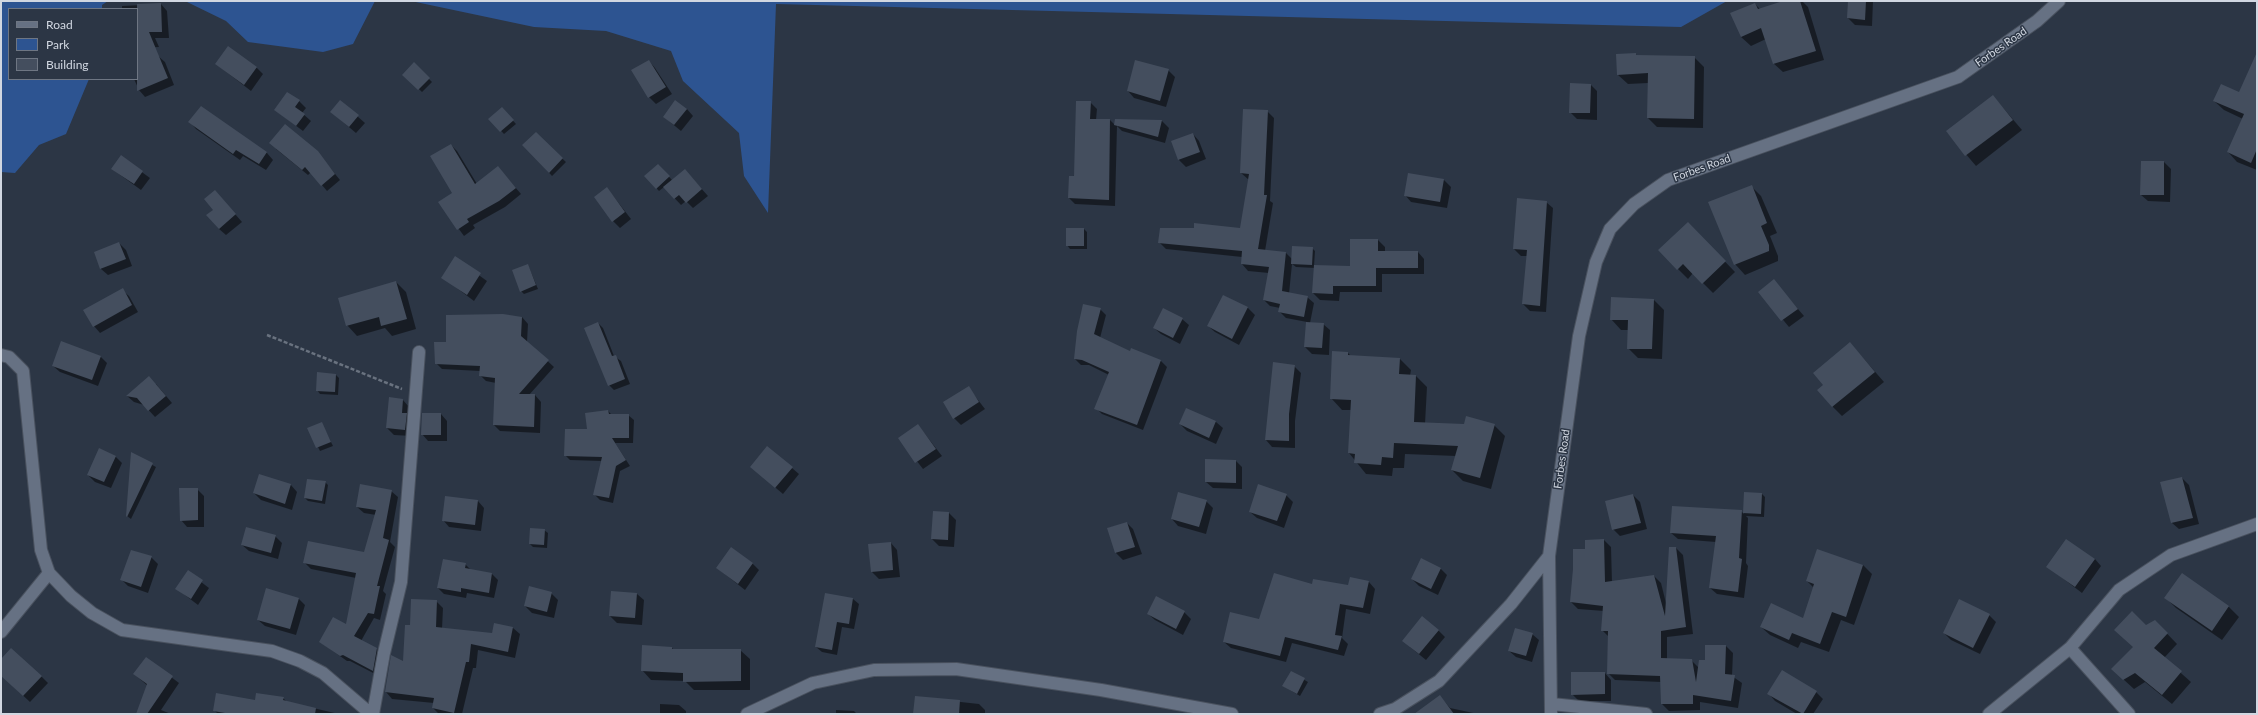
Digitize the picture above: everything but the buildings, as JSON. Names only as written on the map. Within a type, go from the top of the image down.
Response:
[{"type":"street","name":"Forbes Road","points":[[1552,709],[1549,556],[1579,336],[1596,262],[1610,229],[1634,204],[1668,180],[1958,77],[2037,21],[2059,1]]},
{"type":"street","points":[[1,355],[9,357],[23,371],[27,391],[41,550],[49,573],[92,613],[122,630],[272,651],[300,660],[323,673],[372,714],[384,653],[401,582],[419,352]]},
{"type":"street","points":[[1989,714],[2070,648],[2119,590],[2171,555],[2257,524]]},
{"type":"street","points":[[1380,714],[1395,709],[1439,681],[1511,604],[1549,556]]},
{"type":"street","points":[[1,632],[49,573]]},
{"type":"street","points":[[2070,648],[2129,714]]},
{"type":"street","points":[[747,714],[813,683],[874,670],[956,669],[1101,690],[1232,714]]},
{"type":"street","points":[[1552,709],[1646,714]]},
{"type":"path","points":[[267,335],[415,394]]},
{"type":"green space","points":[[1,1],[108,1],[102,5],[102,8],[8,8],[8,80],[89,80],[66,134],[39,145],[15,173],[1,172]]},
{"type":"green space","points":[[185,1],[375,1],[353,44],[323,52],[248,42],[226,21]]},
{"type":"green space","points":[[411,1],[1727,1],[1681,27],[776,4],[768,213],[744,176],[739,133],[683,81],[671,51],[606,31],[534,27]]}]
